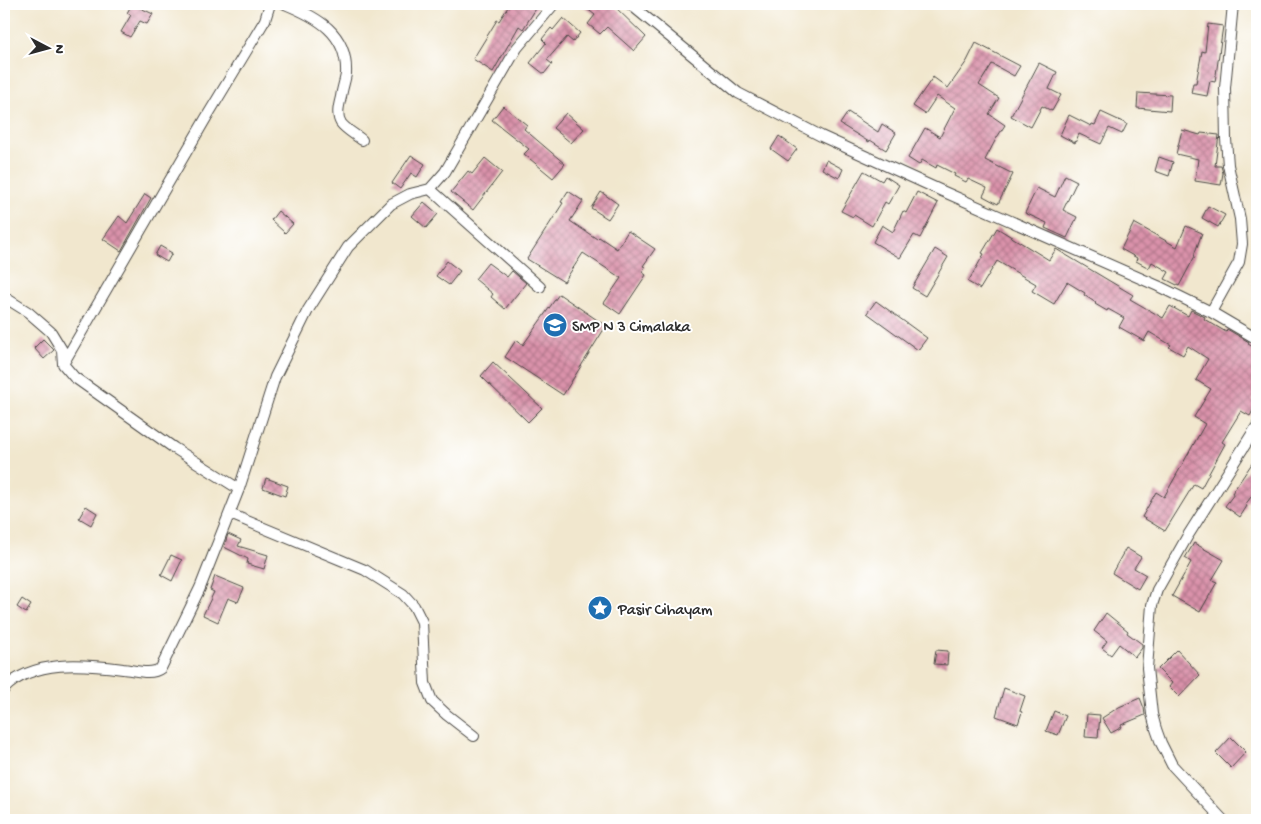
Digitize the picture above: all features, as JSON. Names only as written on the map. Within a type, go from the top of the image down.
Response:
[{"type":"street","points":[[63,364],[265,20],[270,4]]},
{"type":"street","points":[[285,4],[309,14],[329,27],[339,43],[345,59],[346,74],[338,113],[342,124],[362,140]]},
{"type":"street","points":[[4,689],[11,682],[29,672],[44,668],[71,666],[106,667],[152,672],[161,668],[200,588],[230,514],[274,377],[308,310],[348,247],[391,204],[410,194],[430,189],[445,172],[517,48],[554,4]]},
{"type":"street","points":[[631,4],[738,94],[847,148],[1158,286],[1211,312],[1257,339]]},
{"type":"street","points":[[1211,312],[1239,262],[1242,244],[1240,219],[1228,165],[1226,139],[1225,88],[1233,4]]},
{"type":"street","points":[[430,189],[540,287]]},
{"type":"street","points":[[4,297],[28,312],[51,332],[62,350],[63,364],[74,377],[174,448],[239,489]]},
{"type":"street","points":[[1223,820],[1172,765],[1160,743],[1156,729],[1147,668],[1152,605],[1157,590],[1187,537],[1257,426]]},
{"type":"street","points":[[230,514],[365,570],[404,594],[414,606],[422,622],[425,683],[432,701],[474,736]]},
{"type":"building","points":[[132,4],[153,14],[147,24],[140,21],[130,37],[121,32],[131,15],[127,13]]},
{"type":"building","points":[[510,4],[539,4],[523,29],[519,26],[493,72],[473,59],[497,20],[499,21]]},
{"type":"building","points":[[581,4],[612,4],[646,37],[634,51],[607,27],[600,34],[588,24],[595,15]]},
{"type":"building","points":[[563,18],[580,33],[573,42],[567,37],[547,60],[552,64],[544,74],[530,63],[546,43],[542,39]]},
{"type":"building","points":[[1208,24],[1223,26],[1215,82],[1210,81],[1207,96],[1191,93],[1193,83],[1196,83],[1202,51],[1205,52]]},
{"type":"building","points":[[976,43],[1020,66],[1014,76],[992,64],[979,85],[999,98],[989,114],[1005,125],[985,160],[1013,174],[998,204],[983,196],[987,188],[968,179],[966,182],[937,165],[936,168],[922,160],[919,165],[908,158],[925,128],[940,137],[955,108],[937,96],[925,114],[913,106],[933,77],[948,88],[967,61]]},
{"type":"building","points":[[1039,63],[1057,72],[1049,89],[1061,95],[1052,111],[1042,106],[1031,127],[1011,116]]},
{"type":"building","points":[[1138,93],[1171,95],[1170,111],[1137,108]]},
{"type":"building","points":[[503,106],[527,125],[524,129],[565,164],[553,178],[524,154],[529,149],[492,120]]},
{"type":"building","points":[[848,112],[878,132],[882,124],[896,133],[886,150],[840,124]]},
{"type":"building","points":[[1101,112],[1127,124],[1122,134],[1109,128],[1101,144],[1079,134],[1075,143],[1060,135],[1069,115],[1091,126],[1092,124],[1095,125]]},
{"type":"building","points":[[566,113],[584,129],[571,143],[553,128]]},
{"type":"building","points":[[1182,130],[1200,135],[1201,133],[1219,135],[1215,166],[1221,166],[1223,173],[1221,185],[1195,181],[1198,159],[1176,154]]},
{"type":"building","points":[[779,136],[797,149],[788,161],[771,149]]},
{"type":"building","points":[[411,155],[425,164],[417,177],[411,173],[400,189],[392,183]]},
{"type":"building","points":[[1159,157],[1173,162],[1169,176],[1155,171]]},
{"type":"building","points":[[485,158],[502,172],[473,210],[451,192],[468,171],[472,174]]},
{"type":"building","points":[[826,160],[843,169],[839,178],[822,169]]},
{"type":"building","points":[[864,171],[882,181],[885,176],[899,185],[888,204],[885,202],[872,226],[854,215],[853,217],[841,211]]},
{"type":"building","points":[[1065,175],[1077,181],[1063,210],[1077,217],[1067,238],[1045,228],[1047,223],[1025,213],[1037,188],[1055,197]]},
{"type":"building","points":[[568,191],[583,201],[570,221],[597,239],[599,237],[617,249],[628,231],[655,249],[643,266],[645,267],[642,272],[646,275],[620,314],[604,303],[621,278],[583,253],[564,282],[527,259],[563,203],[561,202]]},
{"type":"building","points":[[601,192],[618,204],[608,219],[591,208]]},
{"type":"building","points":[[917,192],[938,203],[920,238],[914,235],[900,258],[873,242],[882,225],[893,232],[903,211],[906,213]]},
{"type":"building","points":[[145,194],[151,198],[121,251],[103,239],[119,216],[127,223]]},
{"type":"building","points":[[424,202],[438,214],[426,228],[412,216]]},
{"type":"building","points":[[1208,206],[1225,215],[1218,227],[1202,218]]},
{"type":"building","points":[[278,211],[293,224],[285,233],[271,220]]},
{"type":"building","points":[[1134,223],[1177,247],[1186,226],[1202,233],[1195,256],[1179,286],[1165,279],[1169,272],[1152,262],[1149,268],[1136,261],[1137,258],[1121,249]]},
{"type":"building","points":[[997,228],[1049,260],[1056,249],[1133,295],[1130,299],[1163,318],[1170,306],[1188,316],[1191,310],[1205,317],[1204,319],[1226,332],[1227,329],[1249,342],[1248,344],[1257,349],[1257,393],[1253,400],[1257,403],[1250,416],[1241,411],[1222,442],[1225,444],[1201,488],[1194,484],[1165,531],[1142,517],[1156,492],[1164,497],[1205,424],[1194,417],[1211,389],[1196,380],[1208,359],[1188,346],[1183,355],[1169,347],[1171,345],[1149,332],[1144,341],[1119,327],[1124,318],[1095,304],[1084,295],[1085,293],[1067,282],[1054,304],[1032,291],[1036,284],[997,261],[980,289],[968,282]]},
{"type":"building","points":[[160,246],[172,253],[167,262],[155,255]]},
{"type":"building","points":[[935,249],[948,257],[925,296],[912,288]]},
{"type":"building","points":[[447,261],[460,271],[449,285],[436,276]]},
{"type":"building","points":[[488,263],[507,277],[512,271],[526,283],[505,309],[491,297],[493,294],[475,279]]},
{"type":"building","points":[[559,294],[606,326],[563,395],[505,357],[516,340],[523,345]]},
{"type":"building","points":[[876,301],[927,338],[918,350],[867,313]]},
{"type":"building","points":[[43,339],[54,350],[44,359],[34,348]]},
{"type":"building","points":[[493,362],[542,408],[528,422],[481,376]]},
{"type":"building","points":[[1257,456],[1257,489],[1245,505],[1247,506],[1240,517],[1225,506]]},
{"type":"building","points":[[266,478],[288,486],[285,496],[263,488]]},
{"type":"building","points":[[86,506],[97,513],[91,525],[79,518]]},
{"type":"building","points":[[228,534],[241,540],[238,546],[268,555],[264,569],[247,564],[248,559],[224,547]]},
{"type":"building","points":[[1194,543],[1224,560],[1212,580],[1217,582],[1200,612],[1172,596],[1191,562],[1185,558]]},
{"type":"building","points":[[1126,548],[1141,557],[1134,568],[1146,575],[1138,589],[1112,573]]},
{"type":"building","points":[[171,555],[182,560],[172,581],[161,575]]},
{"type":"building","points":[[215,576],[244,588],[238,602],[228,598],[218,622],[203,615],[214,592],[210,590]]},
{"type":"building","points":[[22,599],[31,605],[26,613],[17,607]]},
{"type":"building","points":[[1106,613],[1142,644],[1142,648],[1135,657],[1119,644],[1111,655],[1102,648],[1107,641],[1094,631]]},
{"type":"building","points":[[936,650],[948,651],[947,665],[934,664]]},
{"type":"building","points":[[1177,650],[1200,675],[1179,697],[1169,687],[1172,683],[1158,669]]},
{"type":"building","points":[[1004,688],[1025,696],[1018,724],[996,716]]},
{"type":"building","points":[[1140,698],[1145,715],[1121,725],[1122,727],[1111,733],[1102,718],[1119,707]]},
{"type":"building","points":[[1054,711],[1066,716],[1058,735],[1046,731]]},
{"type":"building","points":[[1087,714],[1100,715],[1098,738],[1085,737]]},
{"type":"building","points":[[1231,737],[1246,752],[1231,768],[1216,753]]},
{"type":"place","name":"SMP N 3 Cimalaka","points":[[555,325]]},
{"type":"place","name":"Pasir Cihayam","points":[[600,608]]}]
